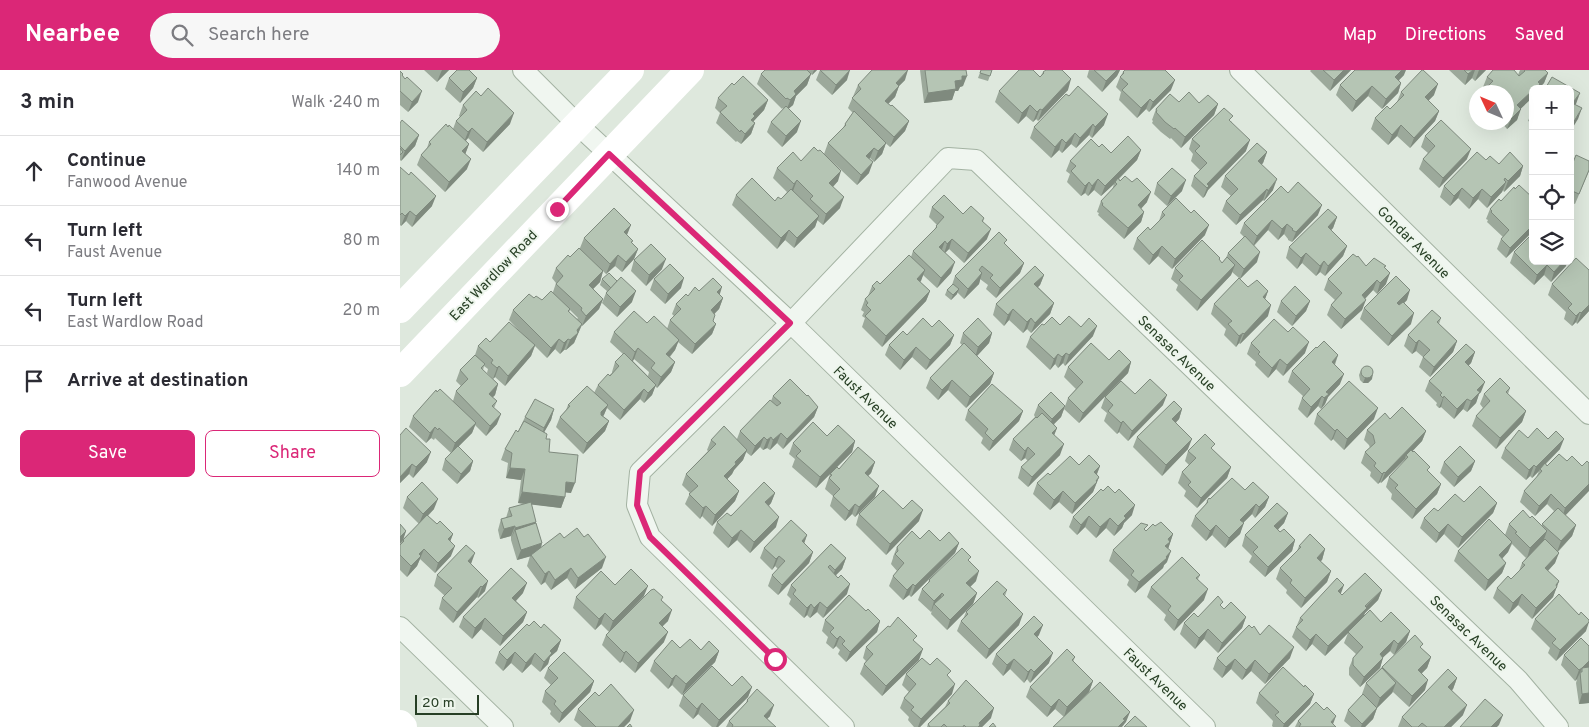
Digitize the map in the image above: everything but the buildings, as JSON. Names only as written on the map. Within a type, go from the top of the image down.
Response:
[{"type":"main road","points":[[400,309],[630,70]]},
{"type":"main road","name":"East Wardlow Road","points":[[400,372],[690,70]]},
{"type":"main road","points":[[400,724],[403,727]]},
{"type":"street","name":"Faust Avenue","points":[[523,70],[609,154],[790,323],[1205,727]]},
{"type":"street","name":"Gondar Avenue","points":[[1240,70],[1589,414]]},
{"type":"street","name":"Senasac Avenue","points":[[790,323],[948,158],[976,160],[1518,680],[1558,727]]},
{"type":"street","points":[[790,323],[640,472],[637,505],[650,537],[844,727]]},
{"type":"street","points":[[400,627],[503,727]]},
{"type":"route","points":[[557,209],[609,154],[790,323],[640,472],[637,505],[650,537],[775,659]]}]
